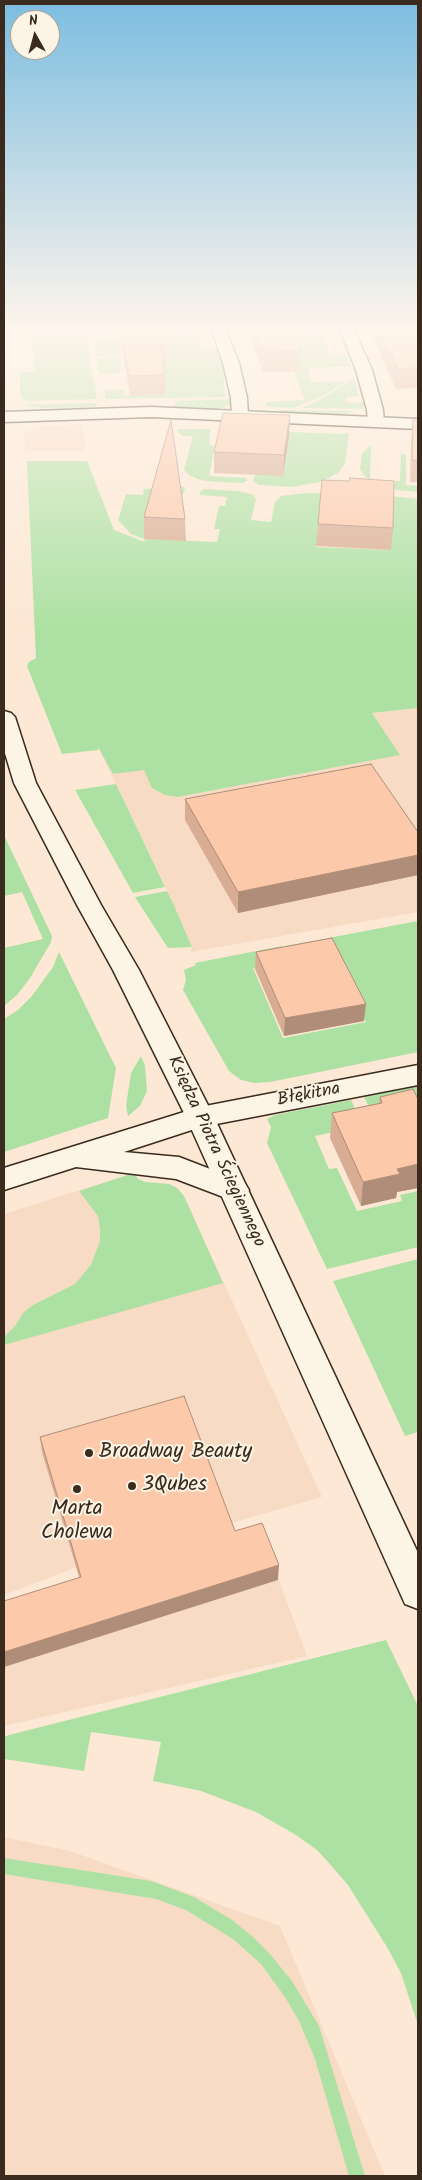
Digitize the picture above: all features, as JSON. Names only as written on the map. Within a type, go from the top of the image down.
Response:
[{"type":"street","name":"Księdza Piotra Ściegiennego","points":[[4,717],[25,783],[89,905],[130,977],[200,1117],[418,1592]]},
{"type":"street","name":"Błękitna","points":[[4,1179],[200,1117],[418,1076]]},
{"type":"street","points":[[72,1157],[158,1164],[179,1168],[234,1190]]},
{"type":"shaded area","points":[[39,427],[82,427],[86,451],[25,451],[24,435],[26,432]]},
{"type":"shaded area","points":[[418,708],[418,912],[191,952],[192,947],[173,903],[97,745]]},
{"type":"shaded area","points":[[134,1173],[138,1179],[145,1182],[169,1184],[177,1188],[184,1196],[322,1497],[77,1567],[4,1595],[4,1214]]},
{"type":"shaded area","points":[[261,1532],[307,1656],[4,1726],[4,1611]]},
{"type":"shaded area","points":[[4,1837],[70,1851],[280,1926],[385,2176],[4,2176]]},
{"type":"green space","points":[[178,429],[211,429],[209,445],[215,446],[209,476],[247,478],[247,481],[242,483],[216,482],[200,480],[189,475],[184,470],[193,436],[182,436],[177,431]]},
{"type":"green space","points":[[264,431],[349,434],[345,464],[338,473],[320,482],[292,487],[259,485],[253,481],[256,472],[283,476],[285,465]]},
{"type":"green space","points":[[371,444],[370,480],[400,481],[401,454],[406,454],[406,485],[418,486],[418,492],[391,489],[369,480],[365,477],[360,469],[362,453]]},
{"type":"green space","points":[[27,461],[87,461],[114,530],[145,542],[144,539],[131,534],[118,520],[126,494],[143,495],[144,489],[180,486],[185,488],[183,495],[156,494],[145,539],[217,542],[220,529],[214,529],[219,506],[225,506],[227,497],[199,495],[204,489],[238,491],[252,494],[256,499],[251,520],[271,522],[275,502],[281,496],[306,493],[341,494],[317,539],[316,547],[390,550],[391,496],[418,499],[418,708],[372,713],[400,755],[177,797],[165,795],[152,788],[144,770],[113,774],[98,747],[98,750],[62,754],[27,666],[29,662],[36,658]]},
{"type":"green space","points":[[116,784],[165,887],[133,893],[75,790]]},
{"type":"green space","points":[[4,835],[52,936],[51,942],[30,978],[17,995],[4,1006],[4,948],[43,939],[22,892],[4,896]]},
{"type":"green space","points":[[167,891],[192,947],[168,948],[135,897]]},
{"type":"green space","points":[[418,921],[418,1052],[270,1082],[255,1083],[241,1080],[229,1071],[183,990],[186,980],[184,970],[196,965],[195,963],[282,946],[289,961],[253,968],[283,1038],[366,1022],[331,953],[293,961],[286,946]]},
{"type":"green space","points":[[59,952],[116,1068],[108,1118],[4,1152],[4,1019],[18,1010],[32,996],[53,967]]},
{"type":"green space","points":[[141,1056],[145,1066],[147,1091],[140,1106],[128,1116],[126,1106],[131,1073]]},
{"type":"green space","points":[[418,1086],[418,1117],[374,1117],[364,1097]]},
{"type":"green space","points":[[351,1100],[363,1126],[315,1136],[329,1169],[337,1168],[357,1211],[402,1201],[400,1195],[418,1191],[418,1247],[327,1269],[267,1143],[271,1127],[267,1119],[275,1115]]},
{"type":"green space","points":[[134,1173],[138,1179],[145,1182],[169,1184],[177,1188],[184,1196],[223,1283],[4,1345],[4,1337],[15,1326],[24,1312],[33,1305],[75,1284],[91,1265],[100,1241],[98,1216],[79,1191]]},
{"type":"green space","points":[[418,1259],[418,1432],[405,1436],[333,1281]]},
{"type":"green space","points":[[386,1640],[418,1706],[418,2025],[401,1973],[387,1947],[348,1885],[328,1862],[317,1850],[296,1835],[256,1812],[201,1791],[153,1781],[161,1742],[91,1732],[84,1771],[4,1759],[4,1737],[9,1735]]},
{"type":"green space","points":[[4,1858],[151,1881],[194,1897],[232,1920],[253,1937],[292,1981],[319,2026],[365,2176],[349,2176],[315,2059],[299,2021],[285,1997],[261,1964],[233,1939],[186,1910],[156,1899],[4,1874]]},
{"type":"building","points":[[169,427],[172,427],[185,519],[144,517]]},
{"type":"building","points":[[220,427],[288,427],[284,455],[214,452]]},
{"type":"building","points":[[413,427],[418,427],[418,461],[412,460]]},
{"type":"building","points":[[350,478],[394,481],[393,528],[318,524],[322,480],[349,481]]},
{"type":"building","points":[[371,764],[418,832],[418,855],[238,892],[185,799]]},
{"type":"building","points":[[332,938],[366,1004],[285,1018],[256,952]]},
{"type":"building","points":[[413,1089],[418,1099],[418,1164],[397,1169],[400,1174],[363,1182],[332,1113],[382,1103],[380,1097]]},
{"type":"building","points":[[184,1396],[235,1531],[262,1523],[279,1565],[4,1652],[4,1601],[81,1577],[40,1437]]},
{"type":"place","name":"Broadway Beauty","points":[[89,1453]]},
{"type":"place","name":"3Qubes","points":[[132,1486]]},
{"type":"place","name":"Marta Cholewa","points":[[77,1489]]}]
